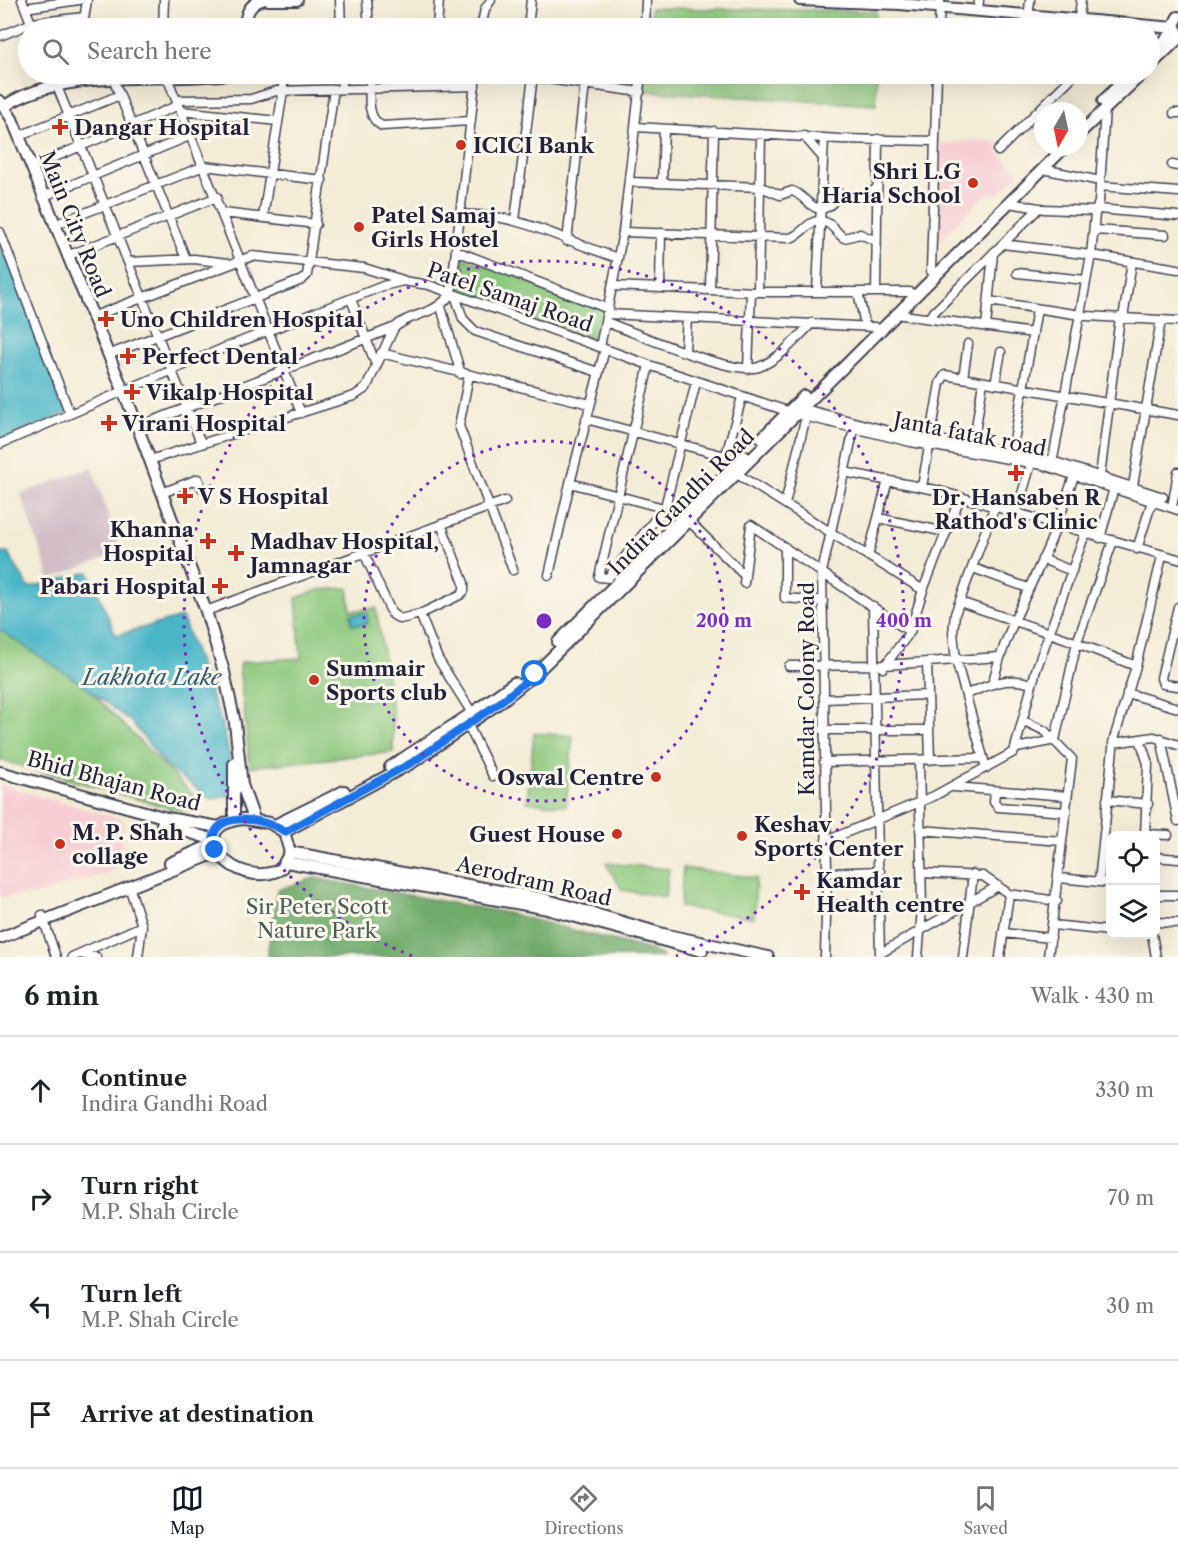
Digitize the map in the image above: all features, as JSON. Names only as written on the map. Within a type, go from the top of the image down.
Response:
[{"type":"main road","points":[[268,0],[297,0]]},
{"type":"main road","points":[[800,0],[917,2],[940,5],[1030,5],[1088,18]]},
{"type":"main road","points":[[246,18],[249,8],[257,1]]},
{"type":"main road","points":[[979,5],[1095,18]]},
{"type":"main road","points":[[1160,26],[1176,28]]},
{"type":"main road","points":[[1160,27],[1176,28]]},
{"type":"main road","points":[[1160,43],[1176,28]]},
{"type":"main road","points":[[1160,51],[1176,28]]},
{"type":"main road","points":[[1,105],[62,84]]},
{"type":"main road","points":[[1088,115],[1120,84]]},
{"type":"main road","points":[[1088,125],[1131,84]]},
{"type":"main road","name":"Main City Road","points":[[1,105],[12,119],[123,392],[204,608]]},
{"type":"main road","name":"Indira Gandhi Road","points":[[874,327],[896,314],[1047,156]]},
{"type":"main road","name":"Indira Gandhi Road","points":[[933,273],[1056,156]]},
{"type":"main road","name":"Indira Gandhi Road","points":[[275,825],[390,766],[472,713],[531,668],[737,474],[874,327],[915,292]]},
{"type":"main road","name":"Indira Gandhi Road","points":[[285,832],[413,762],[468,725],[535,674],[688,518],[740,460],[797,412]]},
{"type":"main road","points":[[204,608],[231,703],[242,785],[254,819]]},
{"type":"main road","points":[[204,608],[200,612],[228,721],[234,764],[234,820]]},
{"type":"main road","name":"Bhid Bhajan Road","points":[[0,772],[167,818],[219,827]]},
{"type":"main road","name":"Bhid Bhajan Road","points":[[0,778],[214,846]]},
{"type":"main road","points":[[254,819],[275,825],[285,832],[288,857],[276,871],[247,872],[227,864],[214,846],[219,827],[234,820],[254,819]]},
{"type":"main road","points":[[0,931],[43,918],[129,886],[214,846]]},
{"type":"main road","points":[[0,938],[214,846]]},
{"type":"main road","name":"Aerodram Road","points":[[288,857],[543,908],[673,945],[730,956]]},
{"type":"main road","name":"Aerodram Road","points":[[288,857],[543,899],[699,950],[768,957]]},
{"type":"main road","points":[[673,945],[683,957]]},
{"type":"street","points":[[29,18],[23,4],[79,0]]},
{"type":"street","points":[[78,18],[84,17],[87,0]]},
{"type":"street","points":[[163,18],[164,0]]},
{"type":"street","points":[[340,0],[341,18]]},
{"type":"street","points":[[367,0],[368,18]]},
{"type":"street","points":[[438,18],[439,0]]},
{"type":"street","points":[[529,18],[531,0]]},
{"type":"street","points":[[645,18],[646,0]]},
{"type":"street","points":[[1079,16],[1081,0]]},
{"type":"street","points":[[484,18],[488,3]]},
{"type":"street","points":[[939,18],[940,5]]},
{"type":"street","points":[[0,36],[18,31]]},
{"type":"street","points":[[115,84],[186,260]]},
{"type":"street","points":[[168,84],[224,213],[301,413]]},
{"type":"street","points":[[263,217],[283,84]]},
{"type":"street","points":[[108,355],[157,334],[302,280],[308,275],[339,84]]},
{"type":"street","points":[[371,84],[371,118],[382,126],[471,122]]},
{"type":"street","points":[[515,220],[526,84]]},
{"type":"street","points":[[567,241],[585,84],[640,92]]},
{"type":"street","points":[[549,575],[603,348],[630,182],[640,84]]},
{"type":"street","points":[[933,273],[937,84]]},
{"type":"street","points":[[998,151],[1065,84]]},
{"type":"street","points":[[57,86],[201,443]]},
{"type":"street","points":[[31,167],[131,123],[179,105],[251,99],[273,91],[475,86],[453,295],[463,320],[468,326]]},
{"type":"street","points":[[19,136],[120,95]]},
{"type":"street","points":[[179,105],[278,122]]},
{"type":"street","points":[[1105,108],[1095,230],[1052,464],[1133,486],[1153,497],[1175,503],[1178,472]]},
{"type":"street","points":[[636,127],[824,138],[935,141]]},
{"type":"street","points":[[662,183],[664,129]]},
{"type":"street","points":[[710,289],[709,235],[714,131]]},
{"type":"street","points":[[748,369],[749,321],[761,236],[761,134]]},
{"type":"street","points":[[42,197],[192,135]]},
{"type":"street","points":[[804,136],[823,158]]},
{"type":"street","points":[[817,292],[824,138]]},
{"type":"street","points":[[876,292],[878,139]]},
{"type":"street","points":[[54,225],[204,166],[322,180]]},
{"type":"street","points":[[1043,169],[1100,183],[1178,192]]},
{"type":"street","points":[[630,182],[761,187],[775,194],[796,192],[811,206],[821,209],[827,207],[841,194],[865,197],[877,188]]},
{"type":"street","points":[[67,256],[217,197]]},
{"type":"street","points":[[1009,203],[1039,208],[1178,216]]},
{"type":"street","points":[[928,318],[1039,208]]},
{"type":"street","points":[[224,213],[316,224]]},
{"type":"street","points":[[460,215],[493,215],[515,220],[618,258]]},
{"type":"street","points":[[622,232],[794,237],[806,226],[820,221],[828,222],[844,238],[860,234],[876,241]]},
{"type":"street","points":[[1095,230],[1165,235]]},
{"type":"street","points":[[0,232],[70,414]]},
{"type":"street","points":[[660,287],[661,233]]},
{"type":"street","points":[[1003,244],[1178,269]]},
{"type":"street","points":[[456,251],[685,350],[735,368],[748,369],[773,360],[812,323]]},
{"type":"street","points":[[986,327],[993,253]]},
{"type":"street","points":[[92,317],[241,258],[261,255],[364,268],[403,280]]},
{"type":"street","points":[[128,262],[186,260],[229,263]]},
{"type":"street","points":[[1100,476],[1108,402],[1132,262]]},
{"type":"street","points":[[1017,273],[1086,280]]},
{"type":"street","name":"Patel Samaj Road","points":[[0,444],[269,330],[403,280],[429,285],[696,382],[797,412]]},
{"type":"street","points":[[613,286],[754,292],[915,292]]},
{"type":"street","points":[[608,315],[874,327],[858,292]]},
{"type":"street","points":[[150,460],[360,393],[377,366],[394,328],[399,323],[441,307],[453,295]]},
{"type":"street","points":[[351,299],[377,366]]},
{"type":"street","points":[[989,301],[1079,315],[1178,321]]},
{"type":"street","points":[[441,307],[465,374],[459,426],[513,570]]},
{"type":"street","points":[[1012,452],[1037,309]]},
{"type":"street","points":[[896,314],[1033,333]]},
{"type":"street","points":[[685,350],[687,318]]},
{"type":"street","points":[[1133,486],[1148,410],[1161,320]]},
{"type":"street","points":[[446,323],[468,326],[598,372]]},
{"type":"street","points":[[137,427],[394,328]]},
{"type":"street","points":[[963,378],[968,344]]},
{"type":"street","points":[[995,384],[1001,352]]},
{"type":"street","points":[[381,353],[590,404]]},
{"type":"street","points":[[649,365],[599,577],[608,578],[665,507],[696,382]]},
{"type":"street","points":[[922,487],[941,379],[950,375],[1178,415]]},
{"type":"street","points":[[973,446],[983,382]]},
{"type":"street","points":[[726,455],[742,397]]},
{"type":"street","points":[[784,504],[797,412]]},
{"type":"street","name":"Janta fatak road","points":[[797,412],[854,427],[1033,459],[1052,464],[1074,476],[1153,497],[1178,510]]},
{"type":"street","points":[[586,419],[680,442],[740,460]]},
{"type":"street","name":"Kamdar Colony Road","points":[[825,957],[827,873],[822,573],[854,427]]},
{"type":"street","points":[[931,442],[1012,452],[1033,459],[1016,514]]},
{"type":"street","points":[[844,472],[922,487],[1178,560]]},
{"type":"street","points":[[737,474],[923,590]]},
{"type":"street","points":[[993,682],[999,657],[1042,559],[1074,476]]},
{"type":"street","points":[[162,493],[198,478],[202,488]]},
{"type":"street","points":[[868,556],[888,480]]},
{"type":"street","points":[[570,483],[665,507],[688,518],[745,579],[751,525],[910,632]]},
{"type":"street","points":[[1100,538],[1114,488]]},
{"type":"street","points":[[1137,549],[1153,497]]},
{"type":"street","points":[[880,955],[876,676],[880,665],[910,632],[923,590],[960,498]]},
{"type":"street","points":[[204,608],[505,501]]},
{"type":"street","points":[[986,768],[956,660],[953,622],[994,508]]},
{"type":"street","points":[[878,518],[946,532]]},
{"type":"street","points":[[364,553],[392,614],[400,619],[420,614],[464,591],[464,583],[441,524]]},
{"type":"street","points":[[826,840],[878,821],[954,787],[1009,757],[1017,748],[1032,684],[1085,534]]},
{"type":"street","points":[[1055,740],[1077,642],[1113,541]]},
{"type":"street","points":[[785,547],[785,598],[823,601]]},
{"type":"street","points":[[1099,882],[1113,743],[1136,666],[1162,556]]},
{"type":"street","points":[[1042,559],[1072,571]]},
{"type":"street","points":[[973,568],[1028,588]]},
{"type":"street","points":[[960,602],[1077,642],[1136,666]]},
{"type":"street","points":[[873,606],[880,665]]},
{"type":"street","points":[[1178,607],[1175,631],[1161,682],[1178,686]]},
{"type":"street","points":[[420,614],[438,659],[472,713]]},
{"type":"street","points":[[789,666],[880,665],[999,657]]},
{"type":"street","points":[[927,662],[930,760]]},
{"type":"street","points":[[967,694],[993,682],[1016,680],[1032,684]]},
{"type":"street","points":[[1127,693],[1177,708],[1178,718]]},
{"type":"street","points":[[824,699],[928,694]]},
{"type":"street","points":[[1024,721],[1039,727],[1055,740],[1072,759],[1057,901],[1048,957]]},
{"type":"street","points":[[468,725],[493,777]]},
{"type":"street","points":[[823,730],[929,730]]},
{"type":"street","points":[[1113,743],[1161,738],[1178,745]]},
{"type":"street","points":[[1161,738],[1178,821]]},
{"type":"street","points":[[1140,739],[1148,764],[1145,831]]},
{"type":"street","points":[[1017,748],[1055,740]]},
{"type":"street","points":[[824,762],[983,758]]},
{"type":"street","points":[[918,957],[922,873],[919,760]]},
{"type":"street","points":[[954,787],[1067,796]]},
{"type":"street","points":[[995,792],[994,802],[998,807],[1066,812]]},
{"type":"street","points":[[1107,800],[1148,804]]},
{"type":"street","points":[[920,830],[1062,841]]},
{"type":"street","points":[[1160,835],[1168,835]]},
{"type":"street","points":[[1160,857],[1178,859]]},
{"type":"street","points":[[827,873],[880,871]]},
{"type":"street","points":[[922,873],[973,874],[989,878],[1009,894],[1057,901]]},
{"type":"street","points":[[963,957],[973,874]]},
{"type":"street","points":[[1059,878],[1106,883]]},
{"type":"street","points":[[129,886],[142,926],[138,957]]},
{"type":"street","points":[[880,955],[998,886]]},
{"type":"street","points":[[1000,957],[1009,894]]},
{"type":"street","points":[[1160,895],[1178,895]]},
{"type":"street","points":[[826,905],[881,905]]},
{"type":"street","points":[[43,918],[56,957]]},
{"type":"street","points":[[1160,922],[1178,922]]},
{"type":"street","points":[[1053,925],[1106,931]]},
{"type":"street","points":[[75,956],[142,926]]},
{"type":"street","points":[[1003,933],[1051,938]]},
{"type":"street","points":[[1152,939],[1156,957]]},
{"type":"street","points":[[75,956],[96,957]]},
{"type":"shaded area","name":"Shri L.G Haria School","points":[[973,140],[999,142],[999,153],[1020,173],[998,194],[986,194],[940,239],[932,237],[941,144]]},
{"type":"shaded area","name":"Perfect Dental","points":[[133,346],[139,361],[123,367],[117,352]]},
{"type":"shaded area","points":[[92,467],[121,552],[50,579],[21,494]]},
{"type":"shaded area","name":"M. P. Shah collage","points":[[0,785],[125,820],[117,867],[108,873],[34,895],[0,897]]},
{"type":"green space","points":[[651,8],[876,11],[876,18],[650,18]]},
{"type":"green space","points":[[645,84],[876,84],[876,105],[644,91]]},
{"type":"green space","points":[[463,258],[606,308],[598,340],[460,297]]},
{"type":"green space","name":"Summair Sports club","points":[[348,588],[351,611],[376,608],[393,714],[393,752],[250,767],[239,665],[243,662],[301,658],[296,598],[318,590]]},
{"type":"green space","points":[[0,628],[83,684],[200,802],[197,811],[177,810],[0,760]]},
{"type":"green space","points":[[534,733],[573,736],[566,806],[527,802]]},
{"type":"green space","points":[[606,863],[669,869],[665,897],[622,890]]},
{"type":"green space","points":[[683,868],[756,878],[754,918],[680,907]]},
{"type":"green space","name":"Sir Peter Scott Nature Park","points":[[314,878],[507,913],[650,950],[664,957],[267,957],[277,890]]},
{"type":"water","points":[[0,242],[70,412],[0,441]]},
{"type":"water","name":"Lakhota Lake","points":[[0,553],[8,553],[29,588],[89,572],[116,635],[182,617],[224,730],[234,775],[229,796],[211,799],[167,767],[132,723],[83,685],[0,630]]},
{"type":"water","points":[[367,613],[368,624],[352,625],[351,615]]},
{"type":"place","name":"Dangar Hospital","points":[[60,127]]},
{"type":"place","name":"ICICI Bank","points":[[461,145]]},
{"type":"place","name":"Shri L.G Haria School","points":[[973,183]]},
{"type":"place","name":"Patel Samaj Girls Hostel","points":[[359,227]]},
{"type":"place","name":"Uno Children Hospital","points":[[106,319]]},
{"type":"place","name":"Perfect Dental","points":[[128,356]]},
{"type":"place","name":"Vikalp Hospital","points":[[132,392]]},
{"type":"place","name":"Virani Hospital","points":[[109,423]]},
{"type":"place","name":"Dr. Hansaben R Rathod's Clinic","points":[[1016,473]]},
{"type":"place","name":"V S Hospital","points":[[185,496]]},
{"type":"place","name":"Khanna Hospital","points":[[208,541]]},
{"type":"place","name":"Madhav Hospital, Jamnagar","points":[[236,553]]},
{"type":"place","name":"Pabari Hospital","points":[[220,586]]},
{"type":"place","name":"Summair Sports club","points":[[314,680]]},
{"type":"place","name":"Oswal Centre","points":[[656,777]]},
{"type":"place","name":"Guest House","points":[[617,834]]},
{"type":"place","name":"Keshav Sports Center","points":[[742,836]]},
{"type":"place","name":"M. P. Shah collage","points":[[60,844]]},
{"type":"place","name":"Kamdar Health centre","points":[[802,892]]},
{"type":"route","points":[[215,850],[214,840],[219,827],[225,823],[234,820],[257,819],[275,825],[285,832],[413,762],[499,703],[535,674]]}]
